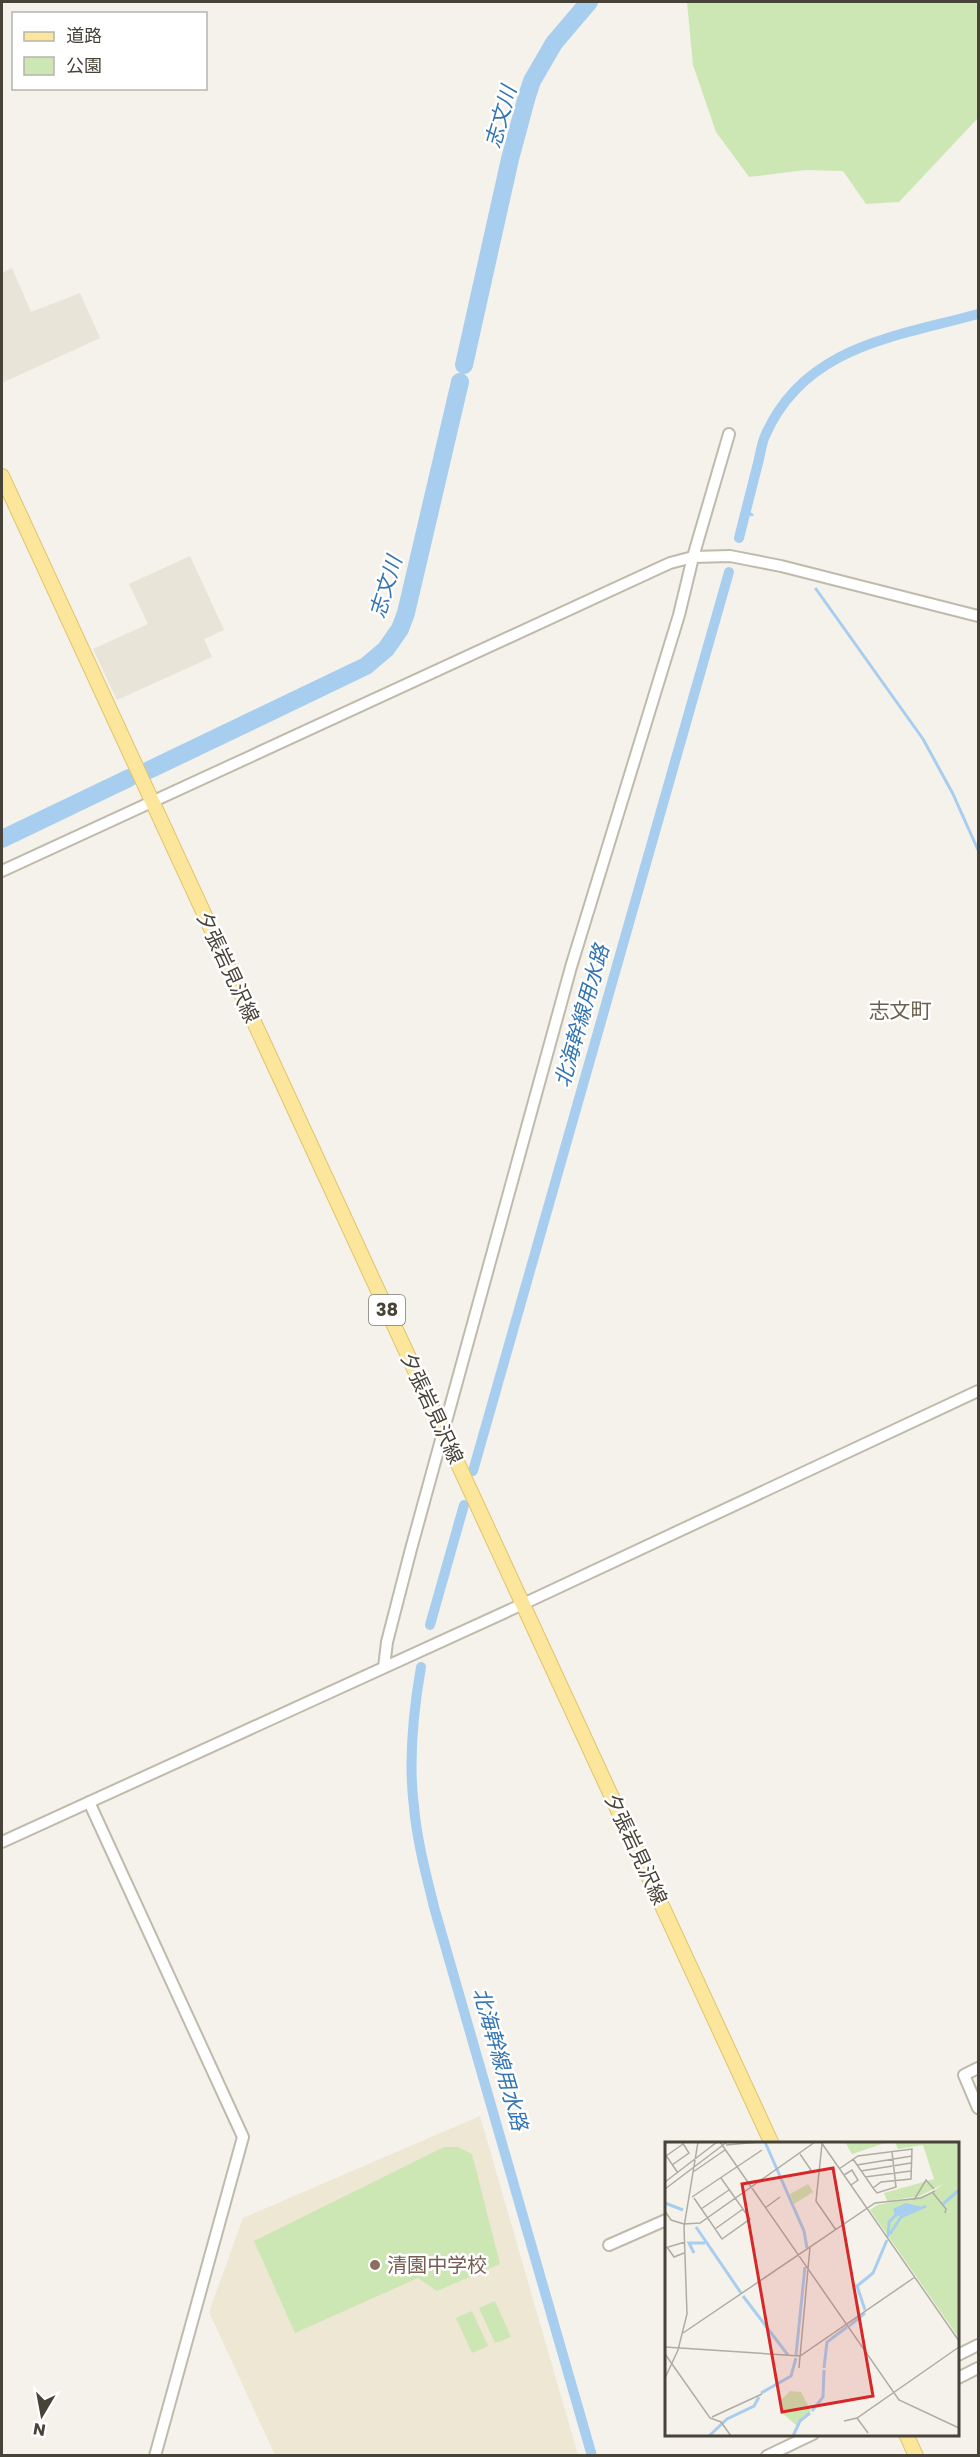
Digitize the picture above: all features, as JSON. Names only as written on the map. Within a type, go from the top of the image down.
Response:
[{"type":"main road","name":"夕張岩見沢線","points":[[2,476],[771,2142]]},
{"type":"main road","points":[[907,2436],[916,2456]]},
{"type":"street","points":[[384,1666],[387,1642],[411,1550],[571,967],[679,615],[693,557],[729,434]]},
{"type":"street","points":[[2,871],[670,563],[693,557],[730,556],[781,566],[978,616]]},
{"type":"street","points":[[2,1842],[523,1604],[978,1391]]},
{"type":"street","points":[[89,1802],[243,2137],[155,2456]]},
{"type":"street","points":[[978,2068],[964,2075],[978,2108]]},
{"type":"street","points":[[609,2245],[665,2220]]},
{"type":"street","points":[[959,2354],[978,2345]]},
{"type":"street","points":[[959,2377],[978,2368]]},
{"type":"street","points":[[767,2456],[809,2436]]},
{"type":"shaded area","points":[[12,268],[31,312],[80,293],[100,338],[2,383],[2,273]]},
{"type":"shaded area","points":[[190,556],[224,630],[204,639],[212,657],[117,700],[93,649],[148,624],[129,584]]},
{"type":"shaded area","name":"清園中学校","points":[[480,2116],[578,2455],[275,2455],[209,2312],[243,2218]]},
{"type":"green space","points":[[687,2],[978,2],[978,118],[899,202],[866,204],[843,171],[805,170],[749,177],[716,132],[693,65]]},
{"type":"green space","points":[[444,2147],[458,2147],[472,2154],[500,2264],[437,2291],[418,2278],[295,2333],[254,2241]]},
{"type":"green space","points":[[495,2301],[511,2337],[495,2343],[479,2308]]},
{"type":"green space","points":[[472,2311],[488,2346],[472,2353],[456,2318]]},
{"type":"waterway","name":"志文川","points":[[464,365],[510,159],[532,81],[554,43],[589,2]]},
{"type":"waterway","name":"北海幹線用水路","points":[[739,538],[762,443],[782,406],[803,382],[828,364],[855,350],[884,339],[978,314]]},
{"type":"waterway","name":"志文川","points":[[149,770],[366,666],[386,649],[400,629],[406,613],[460,382]]},
{"type":"waterway","name":"北海幹線用水路","points":[[746,511],[752,515]]},
{"type":"waterway","name":"北海幹線用水路","points":[[473,1471],[729,572]]},
{"type":"waterway","points":[[816,589],[923,739],[953,794],[978,850]]},
{"type":"waterway","name":"志文川","points":[[2,839],[129,778]]},
{"type":"waterway","name":"北海幹線用水路","points":[[430,1625],[464,1505]]},
{"type":"waterway","name":"北海幹線用水路","points":[[421,1667],[414,1719],[411,1772],[415,1820],[422,1857],[434,1907],[592,2456]]},
{"type":"place","name":"清園中学校","points":[[375,2265]]},
{"type":"district","name":"志文町","points":[[900,1011]]}]
